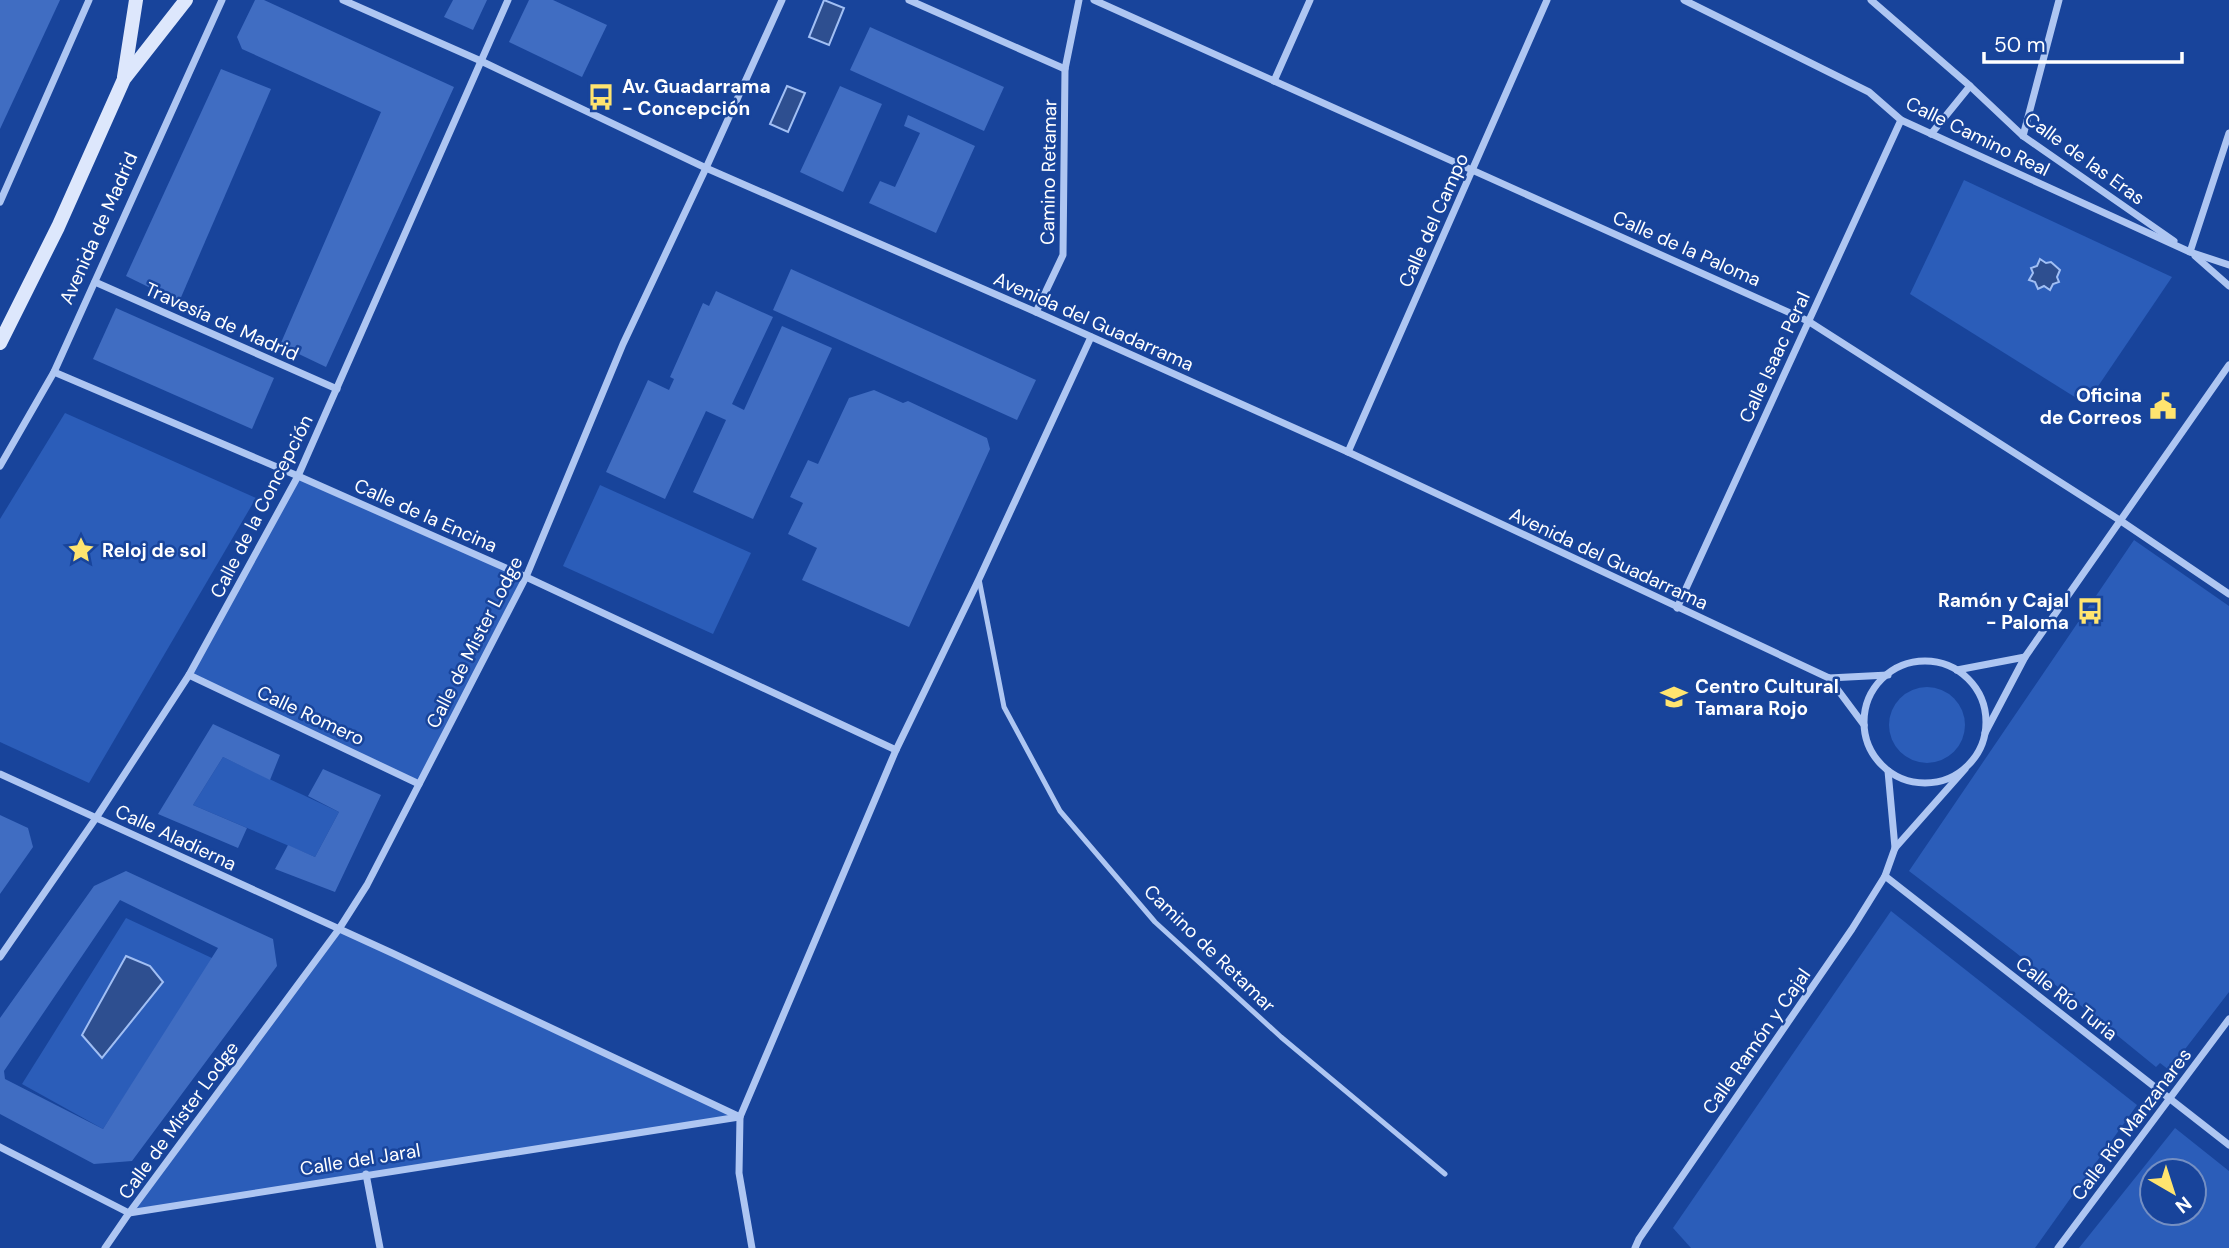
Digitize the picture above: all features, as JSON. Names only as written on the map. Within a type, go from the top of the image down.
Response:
[{"type":"main road","name":"Avenida de Madrid","points":[[124,79],[136,0]]},
{"type":"main road","name":"Avenida de Madrid","points":[[0,343],[58,228],[124,79],[186,0]]},
{"type":"street","points":[[0,202],[89,0]]},
{"type":"street","name":"Avenida de Madrid","points":[[0,466],[54,372],[222,0]]},
{"type":"street","name":"Avenida del Guadarrama","points":[[343,0],[481,61],[706,168],[1348,452],[1829,678],[1888,675]]},
{"type":"street","name":"Calle de la Concepción","points":[[0,957],[96,818],[189,675],[298,476],[508,0]]},
{"type":"street","name":"Calle de Mister Lodge","points":[[105,1248],[339,929],[367,885],[526,577],[623,344],[782,0]]},
{"type":"street","points":[[909,0],[1065,69]]},
{"type":"street","name":"Camino Retamar","points":[[1036,312],[1063,255],[1065,69],[1079,0]]},
{"type":"street","name":"Calle de la Paloma","points":[[1094,0],[1808,321],[2121,520],[2229,594]]},
{"type":"street","points":[[1274,80],[1310,0]]},
{"type":"street","name":"Calle del Campo","points":[[1348,452],[1547,0]]},
{"type":"street","name":"Calle Camino Real","points":[[1684,0],[1869,92],[1901,120],[2190,252],[2229,265]]},
{"type":"street","name":"Calle de las Eras","points":[[1871,0],[2023,136],[2190,252]]},
{"type":"street","points":[[2023,136],[2059,0]]},
{"type":"street","points":[[1931,134],[1970,86]]},
{"type":"street","name":"Calle Isaac Peral","points":[[1677,608],[1901,120]]},
{"type":"street","points":[[2190,252],[2229,133]]},
{"type":"street","name":"Calle Camino Real","points":[[2190,252],[2229,286]]},
{"type":"street","name":"Travesía de Madrid","points":[[95,282],[337,389]]},
{"type":"street","points":[[751,1248],[739,1172],[740,1117],[896,750],[1091,337]]},
{"type":"street","points":[[1985,733],[1986,715],[1981,698],[1971,682],[1957,670],[1940,663],[1922,662],[1904,666],[1888,675],[1877,685],[1870,697],[1864,726],[1871,750],[1888,771],[1906,780],[1926,783],[1947,779],[1965,769],[1978,753],[1985,733],[2025,657],[2229,365]]},
{"type":"street","name":"Calle de la Encina","points":[[54,372],[526,577],[896,750]]},
{"type":"street","points":[[1957,670],[2025,657]]},
{"type":"street","name":"Calle Romero","points":[[189,675],[419,784]]},
{"type":"street","name":"Avenida del Guadarrama","points":[[1829,678],[1864,726]]},
{"type":"street","name":"Calle Ramón y Cajal","points":[[1635,1248],[1852,929],[1885,876],[1895,848],[1965,769]]},
{"type":"street","name":"Calle Ramón y Cajal","points":[[1888,771],[1895,848]]},
{"type":"street","name":"Calle Aladierna","points":[[0,774],[740,1117]]},
{"type":"street","name":"Calle Río Turia","points":[[1885,876],[2229,1145]]},
{"type":"street","name":"Calle Río Manzanares","points":[[2058,1248],[2229,1019]]},
{"type":"street","name":"Calle del Jaral","points":[[129,1213],[740,1117]]},
{"type":"street","points":[[0,1147],[129,1213]]},
{"type":"street","points":[[366,1174],[380,1248]]},
{"type":"lane","name":"Camino de Retamar","points":[[979,579],[1004,707],[1059,811],[1155,922],[1281,1037],[1445,1174]]},
{"type":"shaded area","points":[[824,0],[844,8],[829,45],[809,37]]},
{"type":"shaded area","points":[[787,86],[805,93],[788,132],[770,124]]},
{"type":"shaded area","points":[[1964,180],[2172,277],[2086,404],[1910,294]]},
{"type":"shaded area","points":[[2040,259],[2046,263],[2051,262],[2060,270],[2057,277],[2059,282],[2053,284],[2050,290],[2044,286],[2038,289],[2035,282],[2029,280],[2033,273],[2031,268],[2037,266]]},
{"type":"shaded area","points":[[65,413],[256,498],[89,783],[0,742],[0,519]]},
{"type":"shaded area","points":[[298,476],[526,577],[419,784],[189,675]]},
{"type":"shaded area","points":[[600,485],[751,553],[713,634],[563,566]]},
{"type":"shaded area","points":[[2134,540],[2229,606],[2229,992],[2169,1070],[2160,1063],[2156,1067],[2015,952],[1909,871]]},
{"type":"shaded area","points":[[1927,687],[1942,690],[1954,698],[1962,710],[1965,725],[1962,740],[1954,752],[1942,760],[1927,763],[1912,760],[1900,752],[1892,740],[1889,725],[1892,710],[1900,698],[1912,690]]},
{"type":"shaded area","points":[[223,757],[339,812],[315,857],[193,805]]},
{"type":"shaded area","points":[[1891,911],[2137,1105],[2035,1248],[1691,1248],[1673,1228]]},
{"type":"shaded area","points":[[126,918],[214,959],[103,1129],[22,1084]]},
{"type":"shaded area","points":[[339,929],[740,1117],[129,1213]]},
{"type":"shaded area","points":[[126,956],[150,966],[163,982],[102,1058],[82,1035]]},
{"type":"shaded area","points":[[2175,1128],[2229,1171],[2229,1248],[2079,1248],[2138,1174],[2138,1227],[2208,1227],[2208,1157],[2152,1157]]},
{"type":"building","points":[[0,0],[60,0],[0,129]]},
{"type":"building","points":[[255,0],[264,0],[454,87],[326,367],[280,345],[381,112],[242,49],[237,37]]},
{"type":"building","points":[[453,0],[487,0],[473,30],[444,17]]},
{"type":"building","points":[[529,0],[553,0],[607,25],[582,77],[509,42]]},
{"type":"building","points":[[870,27],[1004,87],[984,131],[850,70]]},
{"type":"building","points":[[221,69],[271,89],[179,302],[126,276]]},
{"type":"building","points":[[840,86],[882,104],[843,192],[800,172]]},
{"type":"building","points":[[908,115],[975,146],[936,233],[869,203],[880,181],[895,187],[920,133],[904,126]]},
{"type":"building","points":[[791,269],[1036,380],[1017,420],[773,310]]},
{"type":"building","points":[[716,291],[773,317],[732,404],[744,410],[782,326],[832,348],[753,519],[693,492],[726,420],[706,411],[665,499],[606,472],[648,380],[669,390],[674,379],[670,377],[703,303],[709,306]]},
{"type":"building","points":[[116,308],[274,378],[252,429],[93,359]]},
{"type":"building","points":[[874,390],[903,403],[908,401],[987,438],[990,449],[909,627],[802,580],[817,548],[788,534],[803,503],[790,497],[808,460],[818,464],[849,398]]},
{"type":"building","points":[[213,724],[280,755],[270,780],[223,757],[193,805],[247,828],[238,848],[158,814]]},
{"type":"building","points":[[323,769],[381,795],[335,892],[275,869],[288,845],[315,857],[339,812],[308,796]]},
{"type":"building","points":[[0,815],[28,828],[33,847],[0,894]]},
{"type":"building","points":[[126,871],[273,939],[277,966],[132,1161],[94,1164],[0,1114],[0,1018],[94,886]],"holes":[[[120,900],[218,948],[103,1129],[5,1079],[4,1071]]]},
{"type":"place","name":"Av. Guadarrama - Concepción","points":[[601,97]]},
{"type":"place","name":"Oficina de Correos","points":[[2163,406]]},
{"type":"place","name":"Reloj de sol","points":[[81,550]]},
{"type":"place","name":"Ramón y Cajal - Paloma","points":[[2090,611]]},
{"type":"place","name":"Centro Cultural Tamara Rojo","points":[[1674,697]]}]
